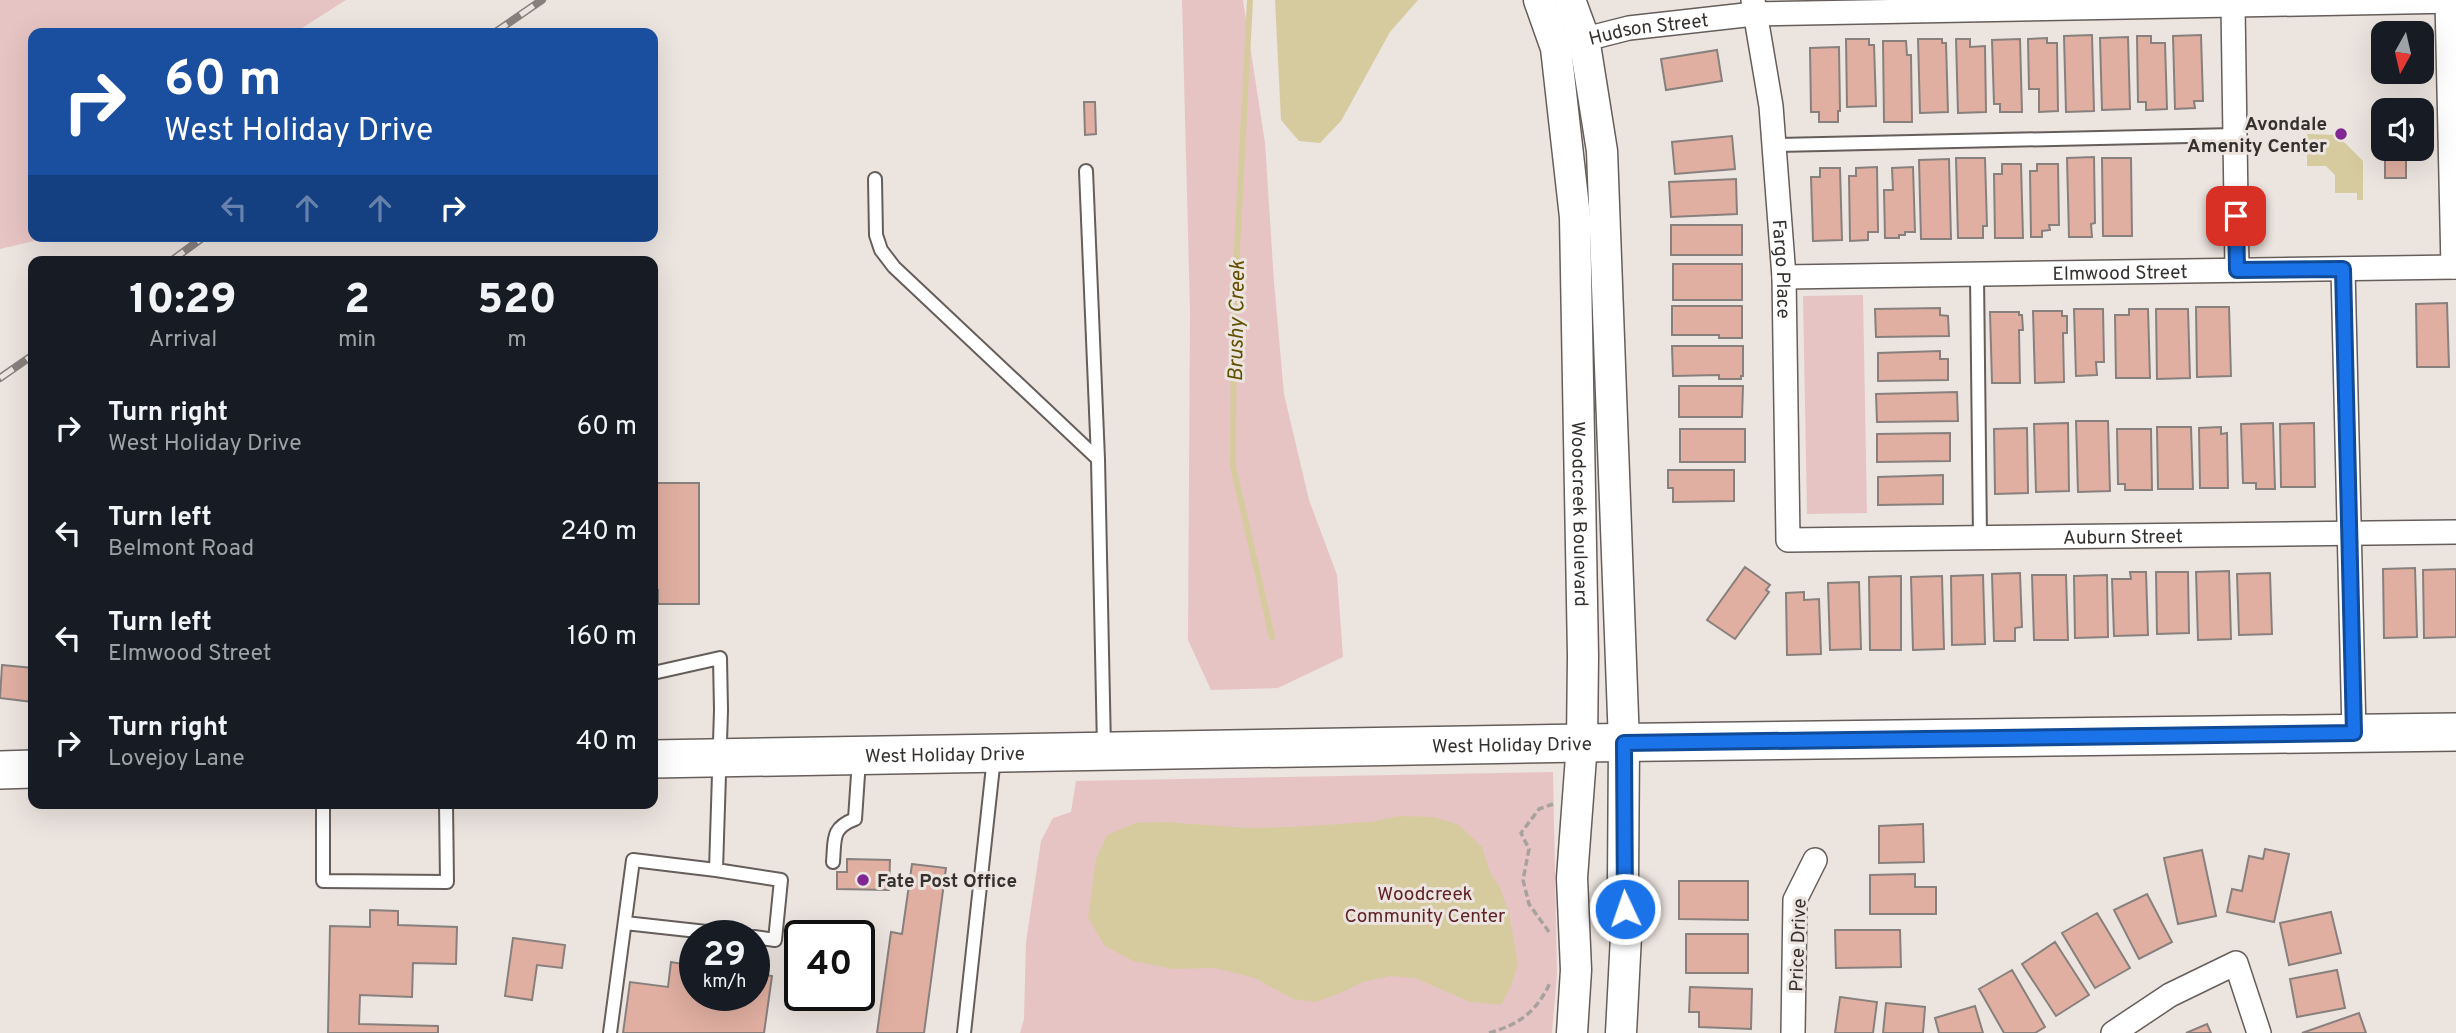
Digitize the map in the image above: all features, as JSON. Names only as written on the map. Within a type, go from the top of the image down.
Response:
[{"type":"main road","name":"West Holiday Drive","points":[[658,759],[2456,732]]},
{"type":"main road","points":[[0,770],[28,769]]},
{"type":"street","name":"Woodcreek Boulevard","points":[[1539,0],[1556,48],[1575,217],[1583,656],[1582,743],[1572,878],[1576,970],[1572,1033]]},
{"type":"street","name":"Woodcreek Boulevard","points":[[1570,0],[1584,38],[1602,151],[1624,743],[1623,881],[1626,936],[1621,1033]]},
{"type":"street","name":"Hudson Street","points":[[1556,48],[1584,38],[1753,7],[2208,3],[2233,5],[2452,1]]},
{"type":"street","points":[[2452,1],[2454,267]]},
{"type":"street","points":[[2233,5],[2237,270]]},
{"type":"street","name":"Fargo Place","points":[[1753,7],[1775,145],[1784,277],[1788,540]]},
{"type":"street","name":"Elmwood Street","points":[[1784,277],[2454,267]]},
{"type":"street","points":[[2343,269],[2354,733]]},
{"type":"street","name":"Auburn Street","points":[[1788,540],[2456,531]]},
{"type":"street","name":"Price Drive","points":[[1793,1033],[1795,900],[1815,860]]},
{"type":"street","points":[[2113,1033],[2170,995],[2236,964],[2259,1033]]},
{"type":"lane","points":[[1775,145],[2235,135]]},
{"type":"lane","points":[[1086,171],[1098,459],[1105,751]]},
{"type":"lane","points":[[874,179],[876,235],[881,250],[894,267],[1098,459]]},
{"type":"lane","points":[[1977,275],[1980,538]]},
{"type":"lane","points":[[658,672],[720,658],[716,870]]},
{"type":"lane","points":[[964,1033],[994,753]]},
{"type":"lane","points":[[832,862],[836,832],[841,825],[855,819],[859,756]]},
{"type":"lane","points":[[323,809],[323,881],[447,882],[446,809]]},
{"type":"lane","points":[[610,1033],[633,860],[781,880],[775,940],[770,939]]},
{"type":"lane","points":[[625,923],[679,929]]},
{"type":"path","points":[[1550,934],[1529,904],[1523,880],[1529,849],[1521,833],[1539,809],[1557,802]]},
{"type":"path","points":[[1489,1033],[1514,1026],[1542,1000],[1553,977]]},
{"type":"green space","points":[[0,0],[346,0],[302,28],[28,28],[30,242],[0,249]]},
{"type":"green space","points":[[1182,0],[1243,0],[1265,143],[1284,394],[1309,500],[1337,575],[1343,657],[1278,688],[1211,690],[1188,640],[1190,312]]},
{"type":"green space","points":[[1863,295],[1867,513],[1807,514],[1803,296]]},
{"type":"green space","name":"Woodcreek Community Center","points":[[1553,772],[1557,974],[1552,1033],[1020,1033],[1024,1019],[1026,942],[1041,841],[1053,818],[1071,812],[1076,781]]},
{"type":"shaded area","points":[[1275,0],[1418,0],[1390,32],[1341,121],[1320,143],[1299,141],[1281,120]]},
{"type":"shaded area","points":[[2307,134],[2337,135],[2363,161],[2363,200],[2357,200],[2357,193],[2335,193],[2335,175],[2326,166],[2307,166],[2307,155],[2300,154],[2300,147],[2307,147]]},
{"type":"shaded area","points":[[1400,816],[1434,817],[1459,825],[1482,847],[1509,913],[1518,963],[1511,986],[1501,1005],[1470,1002],[1415,978],[1390,976],[1363,982],[1315,1002],[1293,999],[1255,978],[1215,968],[1173,969],[1133,961],[1105,946],[1088,918],[1096,859],[1107,835],[1135,823],[1164,822],[1247,828],[1291,827],[1370,822]]},
{"type":"building","points":[[2092,35],[2094,111],[2066,112],[2064,36]]},
{"type":"building","points":[[2201,35],[2203,101],[2194,101],[2195,108],[2175,109],[2173,36]]},
{"type":"building","points":[[2137,36],[2151,36],[2151,43],[2165,43],[2167,109],[2146,110],[2146,102],[2138,102]]},
{"type":"building","points":[[2128,37],[2130,109],[2102,110],[2100,38]]},
{"type":"building","points":[[2047,38],[2047,43],[2057,43],[2058,111],[2039,112],[2039,89],[2029,89],[2028,39]]},
{"type":"building","points":[[1846,39],[1869,39],[1869,45],[1874,45],[1876,106],[1847,107]]},
{"type":"building","points":[[1918,39],[1942,39],[1942,43],[1946,43],[1948,112],[1920,113]]},
{"type":"building","points":[[1956,39],[1970,39],[1970,47],[1985,46],[1986,112],[1958,113]]},
{"type":"building","points":[[2020,39],[2022,112],[2000,112],[2000,104],[1994,104],[1992,40]]},
{"type":"building","points":[[1883,41],[1906,41],[1907,55],[1911,55],[1912,122],[1884,122]]},
{"type":"building","points":[[1839,47],[1838,122],[1819,122],[1819,112],[1811,112],[1810,48]]},
{"type":"building","points":[[1717,50],[1722,81],[1666,90],[1661,59]]},
{"type":"building","points":[[1084,102],[1095,102],[1096,134],[1085,135]]},
{"type":"building","points":[[1732,136],[1735,169],[1675,174],[1672,142]]},
{"type":"building","points":[[2094,157],[2095,223],[2091,224],[2092,237],[2069,237],[2067,158]]},
{"type":"building","points":[[1956,158],[1985,158],[1987,226],[1983,226],[1983,238],[1958,238]]},
{"type":"building","points":[[2102,158],[2131,158],[2132,236],[2103,236]]},
{"type":"building","points":[[1949,159],[1951,239],[1921,239],[1919,160]]},
{"type":"building","points":[[2385,161],[2406,161],[2406,178],[2385,178]]},
{"type":"building","points":[[2002,164],[2021,164],[2023,238],[1995,238],[1994,174],[2002,174]]},
{"type":"building","points":[[2037,164],[2058,164],[2059,225],[2049,225],[2050,230],[2042,231],[2042,237],[2031,237],[2030,171],[2037,171]]},
{"type":"building","points":[[1877,167],[1878,232],[1868,232],[1868,240],[1850,241],[1849,176],[1856,176],[1856,168]]},
{"type":"building","points":[[1913,167],[1915,232],[1905,232],[1905,235],[1899,235],[1899,238],[1885,238],[1884,190],[1893,190],[1892,168]]},
{"type":"building","points":[[1820,168],[1840,168],[1842,240],[1813,241],[1811,177],[1820,177]]},
{"type":"building","points":[[1736,179],[1737,214],[1671,217],[1669,182]]},
{"type":"building","points":[[1671,225],[1742,225],[1742,255],[1671,255]]},
{"type":"building","points":[[1673,264],[1742,264],[1742,300],[1673,300]]},
{"type":"building","points":[[2447,303],[2449,367],[2417,367],[2416,304]]},
{"type":"building","points":[[1672,306],[1742,306],[1742,338],[1672,335]]},
{"type":"building","points":[[2196,307],[2229,307],[2231,376],[2197,377]]},
{"type":"building","points":[[1940,308],[1940,315],[1948,316],[1949,336],[1876,337],[1875,309]]},
{"type":"building","points":[[2074,309],[2103,309],[2104,362],[2096,362],[2097,375],[2076,376]]},
{"type":"building","points":[[2129,309],[2148,309],[2150,378],[2116,378],[2115,315],[2129,315]]},
{"type":"building","points":[[2156,309],[2188,309],[2190,378],[2157,379]]},
{"type":"building","points":[[2033,311],[2062,311],[2062,316],[2067,316],[2067,333],[2063,333],[2064,382],[2035,383]]},
{"type":"building","points":[[1990,312],[2019,312],[2019,315],[2022,315],[2023,330],[2019,330],[2020,383],[1992,383]]},
{"type":"building","points":[[1672,346],[1743,346],[1743,376],[1741,379],[1719,379],[1719,375],[1673,376]]},
{"type":"building","points":[[1940,351],[1940,359],[1948,359],[1948,380],[1878,381],[1878,353]]},
{"type":"building","points":[[1679,386],[1743,386],[1742,417],[1679,417]]},
{"type":"building","points":[[1957,392],[1958,421],[1877,422],[1876,394]]},
{"type":"building","points":[[2076,421],[2108,421],[2110,491],[2078,492]]},
{"type":"building","points":[[2068,423],[2069,491],[2036,492],[2034,424]]},
{"type":"building","points":[[2273,423],[2275,489],[2256,489],[2256,483],[2243,483],[2241,424]]},
{"type":"building","points":[[2314,423],[2315,487],[2281,487],[2280,424]]},
{"type":"building","points":[[2157,427],[2191,427],[2193,489],[2158,489]]},
{"type":"building","points":[[2221,427],[2221,434],[2227,433],[2228,488],[2200,488],[2199,428]]},
{"type":"building","points":[[2027,428],[2028,493],[1995,494],[1994,429]]},
{"type":"building","points":[[1680,429],[1745,429],[1745,462],[1680,462]]},
{"type":"building","points":[[2117,429],[2151,429],[2152,490],[2125,490],[2125,484],[2118,484]]},
{"type":"building","points":[[1950,433],[1950,461],[1877,462],[1877,434]]},
{"type":"building","points":[[1668,470],[1734,470],[1734,501],[1673,502],[1673,488],[1668,488]]},
{"type":"building","points":[[1943,475],[1943,504],[1878,505],[1878,477]]},
{"type":"building","points":[[658,483],[699,483],[699,604],[658,604]]},
{"type":"building","points":[[1745,567],[1770,585],[1766,590],[1769,592],[1735,639],[1707,620]]},
{"type":"building","points":[[2415,568],[2417,637],[2384,638],[2383,569]]},
{"type":"building","points":[[2456,569],[2456,637],[2424,638],[2423,570]]},
{"type":"building","points":[[2229,571],[2231,639],[2198,640],[2196,572]]},
{"type":"building","points":[[2130,572],[2146,572],[2148,635],[2114,636],[2112,579],[2131,579]]},
{"type":"building","points":[[2156,572],[2188,572],[2189,633],[2157,634]]},
{"type":"building","points":[[2020,573],[2022,627],[2015,628],[2015,641],[1994,641],[1992,574]]},
{"type":"building","points":[[2270,573],[2272,634],[2239,635],[2237,574]]},
{"type":"building","points":[[1983,575],[1985,644],[1952,645],[1951,576]]},
{"type":"building","points":[[2032,575],[2066,575],[2068,640],[2034,640]]},
{"type":"building","points":[[2107,575],[2108,637],[2075,638],[2074,576]]},
{"type":"building","points":[[1901,576],[1901,650],[1870,650],[1869,577]]},
{"type":"building","points":[[1942,576],[1944,649],[1913,650],[1911,577]]},
{"type":"building","points":[[1859,582],[1861,649],[1830,650],[1828,583]]},
{"type":"building","points":[[1804,592],[1804,600],[1819,599],[1821,654],[1787,655],[1786,593]]},
{"type":"building","points":[[2,665],[28,668],[28,701],[0,698]]},
{"type":"building","points":[[1923,824],[1924,862],[1879,863],[1879,826]]},
{"type":"building","points":[[2265,849],[2289,854],[2274,922],[2227,912],[2232,889],[2242,891],[2249,856],[2263,859]]},
{"type":"building","points":[[2202,850],[2216,916],[2178,924],[2164,858]]},
{"type":"building","name":"Fate Post Office","points":[[847,859],[890,860],[889,890],[837,889],[837,872],[847,872]]},
{"type":"building","points":[[912,864],[946,868],[924,1033],[877,1033],[891,932],[902,934]]},
{"type":"building","points":[[1915,874],[1915,887],[1936,887],[1936,914],[1870,914],[1870,875]]},
{"type":"building","points":[[1679,881],[1748,881],[1748,920],[1679,919]]},
{"type":"building","points":[[2147,894],[2172,942],[2139,959],[2114,910]]},
{"type":"building","points":[[370,910],[398,911],[398,925],[457,927],[456,964],[413,963],[412,997],[360,995],[359,1024],[438,1026],[438,1033],[328,1033],[330,926],[370,927]]},
{"type":"building","points":[[2331,912],[2341,953],[2289,965],[2280,923]]},
{"type":"building","points":[[2097,913],[2130,968],[2095,988],[2062,933]]},
{"type":"building","points":[[1835,930],[1900,930],[1901,967],[1836,968]]},
{"type":"building","points":[[1686,934],[1748,934],[1748,973],[1686,973]]},
{"type":"building","points":[[513,938],[565,945],[562,968],[537,965],[532,1000],[505,996]]},
{"type":"building","points":[[2055,942],[2089,995],[2056,1016],[2022,964]]},
{"type":"building","points":[[671,962],[679,963],[679,1011],[767,1011],[764,1033],[623,1033],[630,982],[668,987]]},
{"type":"building","points":[[2012,970],[2045,1027],[2035,1033],[2004,1033],[1979,989]]},
{"type":"building","points":[[2337,970],[2345,1008],[2297,1017],[2290,979]]},
{"type":"building","points":[[1690,987],[1752,989],[1751,1029],[1699,1027],[1699,1012],[1689,1012]]},
{"type":"building","points":[[1840,997],[1877,1002],[1873,1033],[1835,1033]]},
{"type":"building","points":[[1886,1003],[1925,1007],[1923,1033],[1883,1033]]},
{"type":"building","points":[[1975,1006],[1983,1033],[1939,1033],[1935,1018]]},
{"type":"building","points":[[2359,1013],[2366,1033],[2302,1033]]},
{"type":"building","points":[[2207,1024],[2211,1033],[2186,1033]]},
{"type":"waterway","name":"Brushy Creek","points":[[1250,0],[1234,307],[1233,466],[1272,637]]},
{"type":"railway","points":[[501,28],[542,0]]},
{"type":"railway","points":[[178,256],[197,242]]},
{"type":"railway","points":[[0,378],[28,358]]},
{"type":"place","name":"Avondale Amenity Center","points":[[2341,134]]},
{"type":"place","name":"Fate Post Office","points":[[863,880]]},
{"type":"route","points":[[1625,909],[1624,743],[2354,733],[2343,269],[2237,270],[2236,216]]}]
